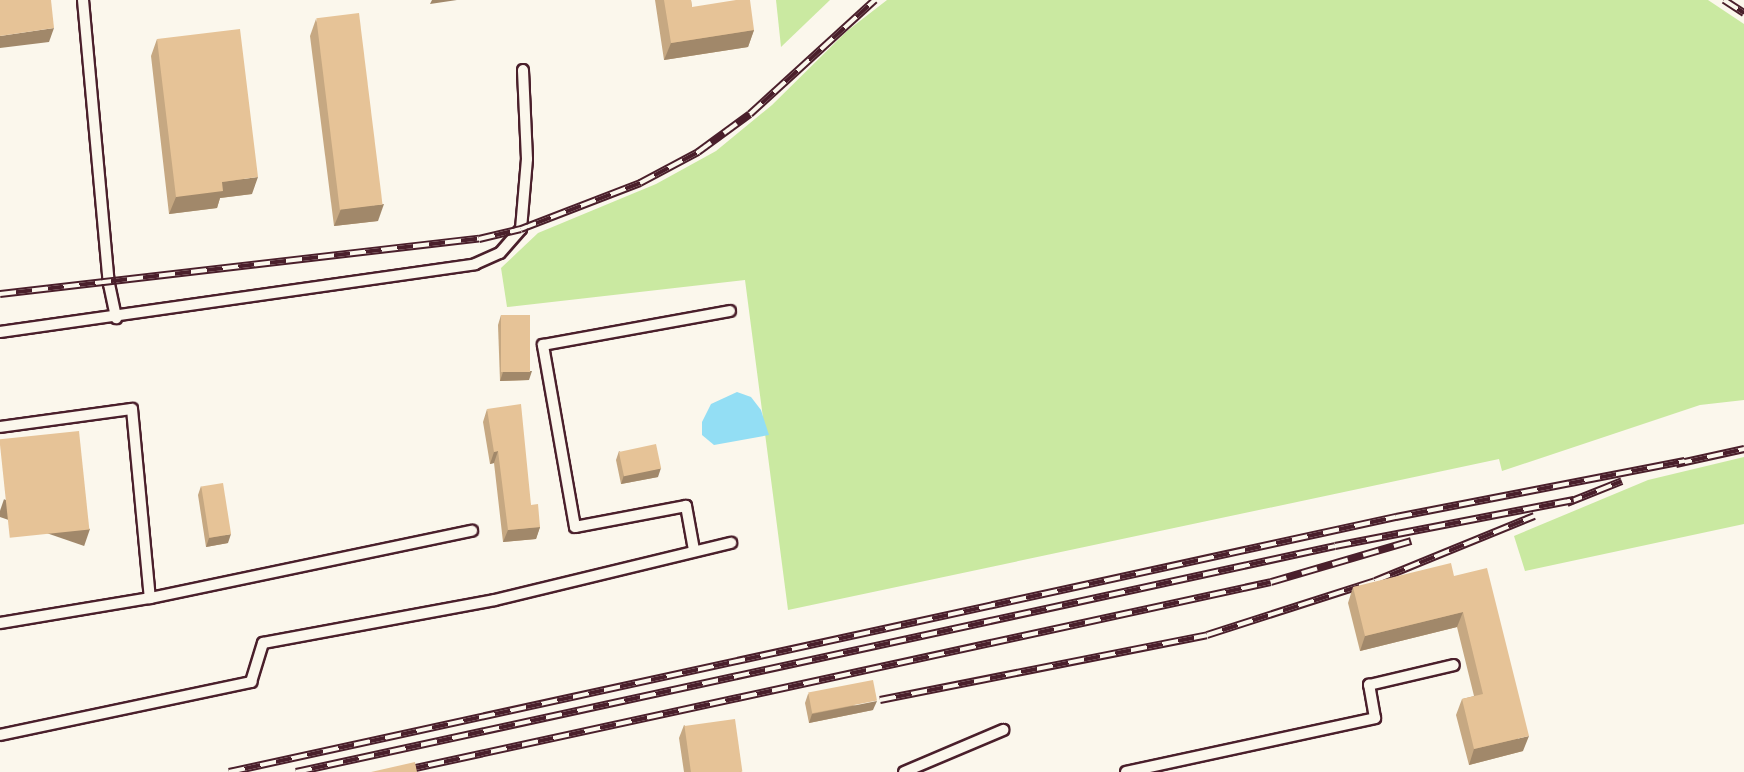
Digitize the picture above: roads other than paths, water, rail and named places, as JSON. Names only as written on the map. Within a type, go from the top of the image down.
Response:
[{"type":"lane","points":[[83,0],[109,284],[116,318]]},
{"type":"lane","points":[[0,332],[116,318],[475,264],[500,253],[521,229],[527,159],[523,70]]},
{"type":"lane","points":[[694,550],[687,506],[575,527],[543,345],[730,311]]},
{"type":"lane","points":[[0,427],[132,409],[150,598]]},
{"type":"lane","points":[[0,623],[150,598],[472,531]]},
{"type":"lane","points":[[0,735],[251,682],[263,643],[495,600],[731,543]]},
{"type":"lane","points":[[1126,772],[1376,718],[1369,685],[1454,665]]},
{"type":"lane","points":[[904,772],[1003,730]]},
{"type":"water","points":[[737,392],[751,397],[761,410],[769,435],[714,445],[702,435],[702,422],[711,404]]},
{"type":"railway","points":[[0,294],[479,239],[521,229],[640,183],[698,152],[750,114],[875,0]]},
{"type":"railway","points":[[1724,0],[1744,13]]},
{"type":"railway","points":[[1676,464],[1744,449]]},
{"type":"railway","points":[[229,772],[1396,517],[1685,461]]},
{"type":"railway","points":[[1567,503],[1622,481]]},
{"type":"railway","points":[[296,772],[1335,546],[1574,500]]},
{"type":"railway","points":[[880,700],[1207,635],[1375,581],[1534,516]]},
{"type":"railway","points":[[397,772],[1271,582],[1411,541]]}]
